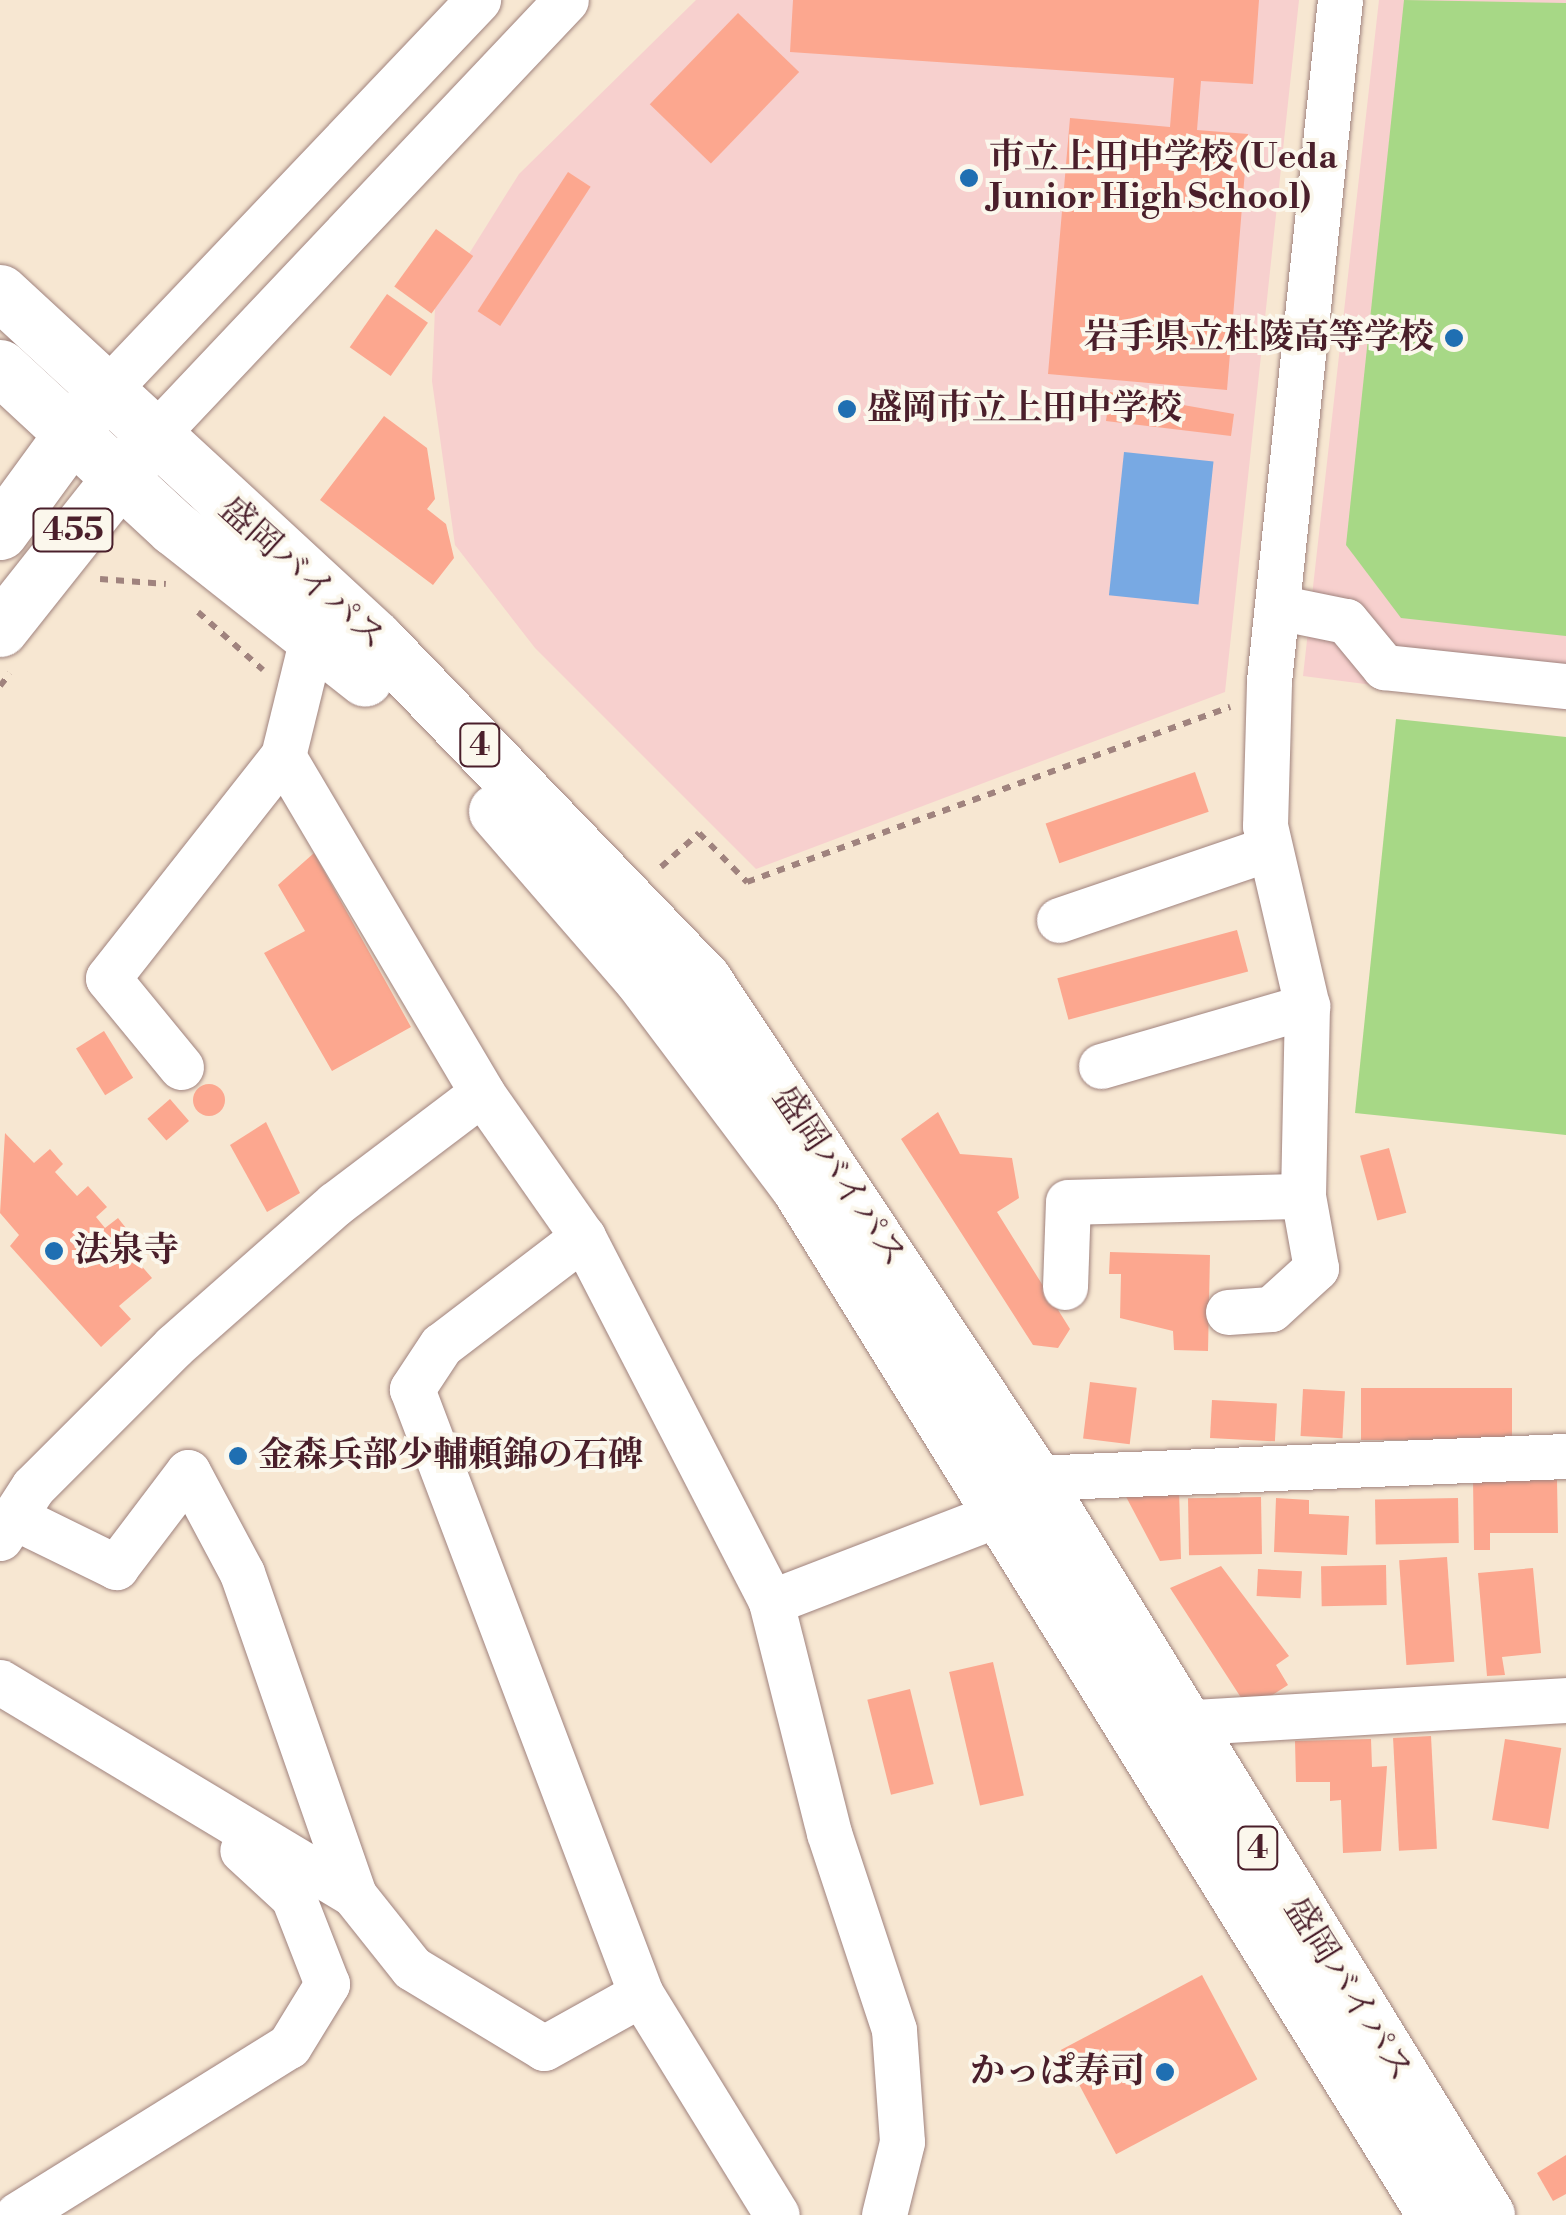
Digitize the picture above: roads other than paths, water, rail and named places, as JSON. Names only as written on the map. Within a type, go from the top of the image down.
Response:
[{"type":"highway","name":"盛岡バイパス","points":[[0,292],[106,391],[135,456],[313,634],[426,732],[640,977],[797,1185],[1179,1723],[1486,2215]]},
{"type":"highway","name":"盛岡バイパス","points":[[0,368],[68,432],[135,456],[376,640],[704,980],[1018,1495],[1436,2215]]},
{"type":"highway","name":"455","points":[[0,532],[68,432],[106,391]]},
{"type":"highway","name":"455","points":[[12,642],[135,456]]},
{"type":"street","points":[[106,391],[478,0]]},
{"type":"street","points":[[135,456],[566,0]]},
{"type":"street","points":[[1228,1312],[1271,1308],[1316,1268],[1303,1196],[1307,1006],[1266,837],[1269,694],[1340,0]]},
{"type":"street","points":[[1278,606],[1346,621],[1384,667],[1566,686]]},
{"type":"street","points":[[181,1067],[108,978],[283,756],[313,634]]},
{"type":"street","points":[[283,756],[482,1094],[583,1237],[771,1602],[829,1834],[894,2030],[902,2142],[884,2215]]},
{"type":"street","points":[[1059,920],[1266,837]]},
{"type":"street","points":[[1101,1066],[1307,1006]]},
{"type":"street","points":[[482,1094],[334,1204],[174,1346],[7,1528],[116,1567],[188,1472],[242,1573],[354,1895],[412,1968],[544,2048],[641,1994]]},
{"type":"street","points":[[1065,1287],[1068,1202],[1303,1196]]},
{"type":"street","points":[[583,1237],[441,1345],[412,1389],[641,1994],[776,2215]]},
{"type":"street","points":[[771,1602],[1018,1495],[1566,1456]]},
{"type":"street","points":[[0,1682],[354,1895]]},
{"type":"street","points":[[1179,1723],[1566,1700]]},
{"type":"street","points":[[17,2215],[289,2046],[327,1984],[293,1897],[166,1782]]},
{"type":"water","points":[[1124,452],[1214,461],[1198,605],[1109,595]]},
{"type":"place","name":"市立上田中学校 (Ueda Junior High School)","points":[[969,178]]},
{"type":"place","name":"岩手県立杜陵高等学校","points":[[1454,338]]},
{"type":"place","name":"盛岡市立上田中学校","points":[[847,409]]},
{"type":"place","name":"法泉寺","points":[[54,1251]]},
{"type":"place","name":"金森兵部少輔頼錦の石碑","points":[[238,1456]]},
{"type":"place","name":"かっぱ寿司","points":[[1165,2072]]}]
